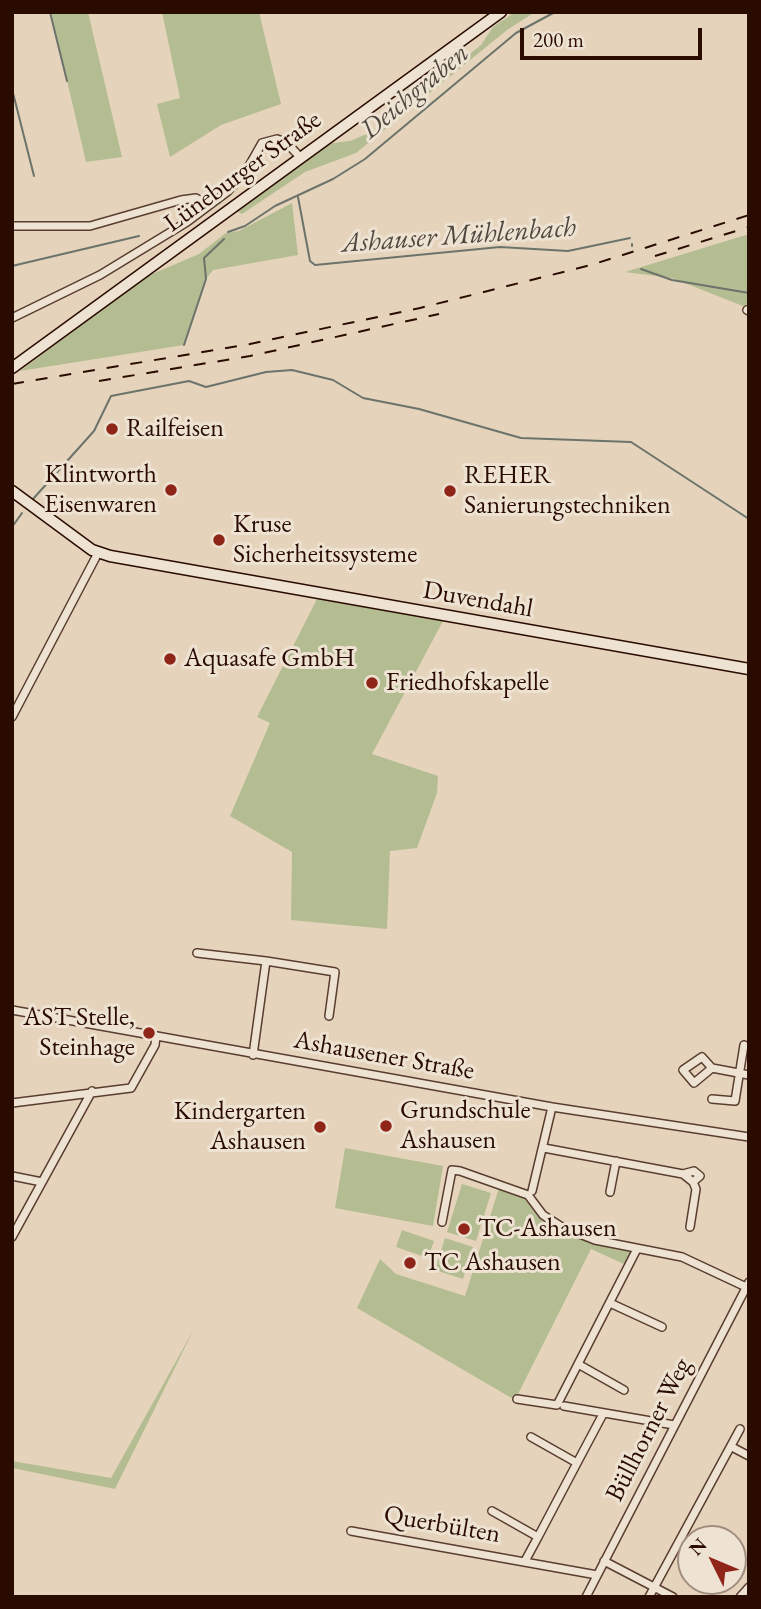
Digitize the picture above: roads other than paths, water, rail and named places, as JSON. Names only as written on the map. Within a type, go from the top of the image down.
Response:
[{"type":"street","name":"Lüneburger Straße","points":[[12,368],[299,156],[501,12]]},
{"type":"street","points":[[12,318],[57,298],[153,246],[245,173],[262,144],[277,139],[286,142],[299,156]]},
{"type":"street","points":[[12,226],[90,226],[181,200],[196,198],[208,205]]},
{"type":"street","name":"Duvendahl","points":[[12,491],[99,553],[749,669]]},
{"type":"street","points":[[12,717],[99,553]]},
{"type":"street","points":[[197,953],[335,972],[329,1016]]},
{"type":"street","points":[[253,1055],[266,961]]},
{"type":"street","name":"Ashausener Straße","points":[[12,1010],[552,1107],[749,1137]]},
{"type":"street","points":[[12,1103],[131,1088],[155,1045],[156,1035]]},
{"type":"street","points":[[712,1099],[735,1101],[744,1045]]},
{"type":"street","points":[[712,1068],[749,1075]]},
{"type":"street","points":[[12,1237],[92,1091]]},
{"type":"street","points":[[533,1191],[552,1107]]},
{"type":"street","points":[[544,1148],[683,1174],[693,1182],[695,1189],[690,1227]]},
{"type":"street","points":[[610,1192],[616,1161]]},
{"type":"street","points":[[442,1222],[452,1170],[528,1195],[542,1215],[562,1227],[595,1240],[682,1256],[748,1284]]},
{"type":"street","points":[[12,1176],[43,1182]]},
{"type":"street","points":[[517,1399],[557,1405],[636,1249]]},
{"type":"street","name":"Büllhorner Weg","points":[[586,1597],[748,1284]]},
{"type":"street","points":[[610,1303],[662,1327]]},
{"type":"street","points":[[578,1364],[624,1390]]},
{"type":"street","points":[[564,1406],[674,1425]]},
{"type":"street","name":"Querbülten","points":[[525,1561],[603,1414]]},
{"type":"street","points":[[649,1597],[740,1429]]},
{"type":"street","points":[[531,1437],[577,1462]]},
{"type":"street","points":[[732,1447],[749,1456]]},
{"type":"street","name":"Querbülten","points":[[492,1511],[538,1537]]},
{"type":"street","name":"Querbülten","points":[[351,1531],[597,1575]]},
{"type":"street","points":[[604,1561],[673,1597]]},
{"type":"street","points":[[740,1597],[749,1587]]},
{"type":"waterway","points":[[50,12],[67,81]]},
{"type":"waterway","name":"Deichgraben","points":[[228,232],[245,226],[275,206],[333,179],[365,159],[516,33],[555,12]]},
{"type":"waterway","points":[[12,89],[34,176]]},
{"type":"waterway","name":"Ashauser Mühlenbach","points":[[298,197],[310,261],[315,265],[500,247],[568,251],[630,238]]},
{"type":"waterway","name":"Ashauser Mühlenbach","points":[[12,266],[139,236]]},
{"type":"waterway","points":[[184,345],[206,279],[204,258],[224,239]]},
{"type":"waterway","name":"Ashauser Mühlenbach","points":[[641,269],[672,280],[749,293]]},
{"type":"waterway","points":[[33,499],[94,431],[111,396],[189,381],[206,387],[266,372],[292,370],[333,380],[363,398],[419,409],[521,438],[631,442],[749,519]]},
{"type":"waterway","points":[[12,527],[22,513]]},
{"type":"railway","points":[[12,384],[250,344],[420,308],[591,265],[749,215]]},
{"type":"railway","points":[[655,256],[749,227]]},
{"type":"railway","points":[[99,381],[250,356],[439,314]]},
{"type":"place","name":"Railfeisen","points":[[112,429]]},
{"type":"place","name":"Klintworth Eisenwaren","points":[[171,490]]},
{"type":"place","name":"REHER Sanierungstechniken","points":[[450,491]]},
{"type":"place","name":"Kruse Sicherheitssysteme","points":[[219,540]]},
{"type":"place","name":"Aquasafe GmbH","points":[[170,659]]},
{"type":"place","name":"Friedhofskapelle","points":[[372,683]]},
{"type":"place","name":"AST Stelle, Steinhage","points":[[149,1033]]},
{"type":"place","name":"Grundschule Ashausen","points":[[386,1126]]},
{"type":"place","name":"Kindergarten Ashausen","points":[[320,1127]]},
{"type":"place","name":"TC-Ashausen","points":[[464,1229]]},
{"type":"place","name":"TC Ashausen","points":[[410,1263]]}]
